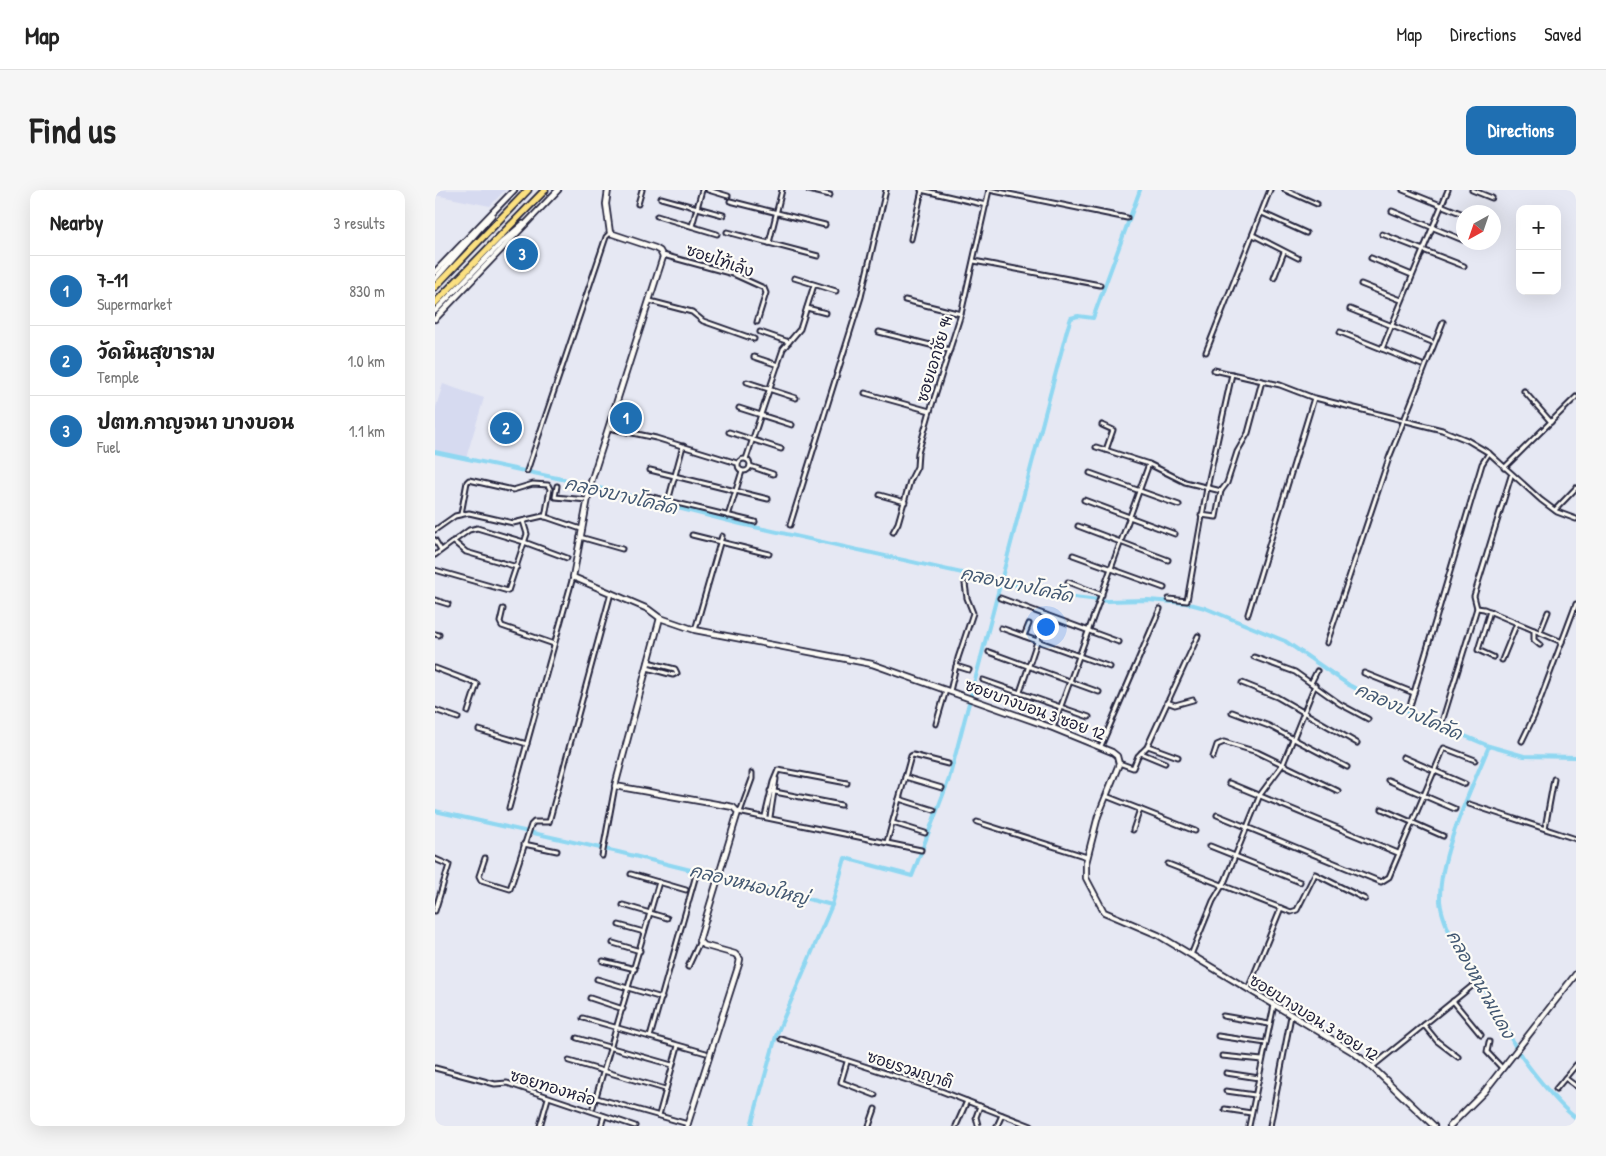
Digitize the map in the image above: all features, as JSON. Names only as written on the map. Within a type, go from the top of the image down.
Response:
[{"type":"highway","points":[[435,287],[528,190]]},
{"type":"highway","points":[[435,304],[545,190]]},
{"type":"street","points":[[435,272],[514,190]]},
{"type":"street","points":[[435,319],[558,190]]},
{"type":"street","points":[[527,471],[606,237],[609,233],[606,204],[608,190]]},
{"type":"street","points":[[638,204],[642,190]]},
{"type":"street","points":[[693,226],[702,190]]},
{"type":"street","points":[[707,190],[728,196]]},
{"type":"street","points":[[769,243],[782,190]]},
{"type":"street","points":[[809,190],[830,195]]},
{"type":"street","points":[[790,525],[861,298],[886,190]]},
{"type":"street","points":[[911,239],[922,190],[986,205]]},
{"type":"street","points":[[989,190],[1127,218]]},
{"type":"street","name":"ซอยเอกชัย 94","points":[[893,532],[917,467],[918,453],[930,411],[951,350],[989,190]]},
{"type":"street","points":[[1206,352],[1270,190]]},
{"type":"street","points":[[1285,190],[1317,204]]},
{"type":"street","points":[[1403,190],[1456,211]]},
{"type":"street","points":[[1383,349],[1390,326],[1433,228],[1447,190]]},
{"type":"street","points":[[1472,190],[1492,198]]},
{"type":"street","points":[[661,198],[723,215]]},
{"type":"street","points":[[730,201],[825,225]]},
{"type":"street","points":[[435,279],[466,247],[499,206]]},
{"type":"street","points":[[1392,211],[1456,237]]},
{"type":"street","points":[[1262,213],[1306,233]]},
{"type":"street","points":[[657,216],[717,234]]},
{"type":"street","points":[[435,311],[481,262],[510,234],[527,222]]},
{"type":"street","points":[[727,232],[818,256]]},
{"type":"street","points":[[509,808],[573,577],[591,482],[663,260],[663,254],[655,248],[609,233]]},
{"type":"street","points":[[1382,234],[1464,266]]},
{"type":"street","points":[[1253,235],[1298,258]]},
{"type":"street","points":[[1274,278],[1284,252]]},
{"type":"street","name":"ซอยไท้เล้ง","points":[[663,254],[733,274],[764,288],[766,293],[757,322]]},
{"type":"street","points":[[1371,258],[1412,275]]},
{"type":"street","points":[[973,260],[1100,285]]},
{"type":"street","points":[[794,278],[836,291]]},
{"type":"street","points":[[1361,284],[1401,300]]},
{"type":"street","points":[[773,474],[750,466],[746,459],[783,350],[800,329],[814,285]]},
{"type":"street","points":[[905,300],[961,314]]},
{"type":"street","points":[[650,301],[693,312],[703,321],[754,339]]},
{"type":"street","points":[[807,308],[826,313]]},
{"type":"street","points":[[1350,309],[1432,342]]},
{"type":"street","points":[[1327,643],[1403,421],[1443,322]]},
{"type":"street","points":[[760,332],[789,342]]},
{"type":"street","points":[[879,332],[951,350]]},
{"type":"street","points":[[1340,332],[1422,365]]},
{"type":"street","points":[[754,357],[778,365]]},
{"type":"street","points":[[1213,370],[1262,381],[1298,391],[1314,398],[1467,440],[1489,453],[1511,476],[1555,510],[1576,519]]},
{"type":"street","points":[[1169,600],[1187,601],[1201,515],[1232,374]]},
{"type":"street","points":[[1201,515],[1215,518],[1221,491],[1227,483],[1237,452],[1248,433],[1262,381]]},
{"type":"street","points":[[747,382],[796,398]]},
{"type":"street","points":[[1524,391],[1551,422]]},
{"type":"street","points":[[865,393],[930,411]]},
{"type":"street","points":[[1504,468],[1576,397]]},
{"type":"street","points":[[1248,614],[1314,398]]},
{"type":"street","points":[[739,408],[792,425]]},
{"type":"street","points":[[1102,425],[1113,430],[1106,450]]},
{"type":"street","points":[[609,428],[683,446],[737,463]]},
{"type":"street","points":[[729,432],[781,449]]},
{"type":"street","points":[[668,501],[683,446]]},
{"type":"street","points":[[1096,447],[1149,464],[1185,482],[1221,491]]},
{"type":"street","points":[[1410,706],[1482,464],[1489,453]]},
{"type":"street","points":[[737,463],[741,459],[746,459]]},
{"type":"street","points":[[737,463],[742,471]]},
{"type":"street","points":[[1053,728],[1149,464]]},
{"type":"street","points":[[742,471],[746,471],[750,466]]},
{"type":"street","points":[[650,470],[768,499]]},
{"type":"street","points":[[728,516],[742,471]]},
{"type":"street","points":[[1090,474],[1179,505]]},
{"type":"street","points":[[1441,724],[1477,608],[1474,596],[1511,476]]},
{"type":"street","points":[[461,514],[469,480],[513,490],[533,484],[548,485],[550,489],[545,517]]},
{"type":"street","points":[[557,486],[555,497],[587,500]]},
{"type":"street","points":[[1555,510],[1576,488]]},
{"type":"street","points":[[644,495],[755,522]]},
{"type":"street","points":[[880,495],[905,502]]},
{"type":"street","points":[[1084,500],[1175,534]]},
{"type":"street","points":[[435,530],[461,514],[472,513],[513,523],[523,522],[539,516],[581,529]]},
{"type":"street","points":[[435,570],[507,591],[517,567],[527,531],[523,522]]},
{"type":"street","points":[[1078,526],[1169,560]]},
{"type":"street","points":[[435,555],[453,541],[477,528],[524,542],[567,558]]},
{"type":"street","points":[[692,535],[769,554]]},
{"type":"street","points":[[695,630],[721,536]]},
{"type":"street","points":[[580,537],[623,549]]},
{"type":"street","points":[[435,540],[441,550]]},
{"type":"street","points":[[453,541],[466,552],[517,567]]},
{"type":"street","points":[[1073,555],[1164,588]]},
{"type":"street","name":"ซอยบางบอน 3 ซอย 12","points":[[573,577],[648,609],[659,618],[695,630],[872,664],[1101,746],[1117,756],[1119,762],[1087,857],[1086,878],[1104,912],[1158,935],[1353,1052],[1372,1067],[1434,1126]]},
{"type":"street","points":[[1068,582],[1102,596]]},
{"type":"street","points":[[936,724],[973,613],[967,598],[965,584]]},
{"type":"street","points":[[485,858],[479,876],[481,880],[509,889],[526,837],[533,822],[546,824],[550,821],[611,593]]},
{"type":"street","points":[[999,598],[1119,642]]},
{"type":"street","points":[[435,600],[448,604]]},
{"type":"street","points":[[1522,741],[1576,604]]},
{"type":"street","points":[[1477,608],[1490,611],[1562,642]]},
{"type":"street","points":[[503,609],[500,624],[504,628],[554,644]]},
{"type":"street","points":[[1101,746],[1159,609]]},
{"type":"street","points":[[1490,611],[1478,650],[1493,656]]},
{"type":"street","points":[[1540,632],[1548,612]]},
{"type":"street","points":[[1020,692],[1046,615]]},
{"type":"street","points":[[602,854],[615,786],[659,618]]},
{"type":"street","points":[[1502,660],[1517,623]]},
{"type":"street","points":[[1024,636],[1029,624]]},
{"type":"street","points":[[1001,628],[1110,667]]},
{"type":"street","points":[[1534,630],[1534,640],[1539,645]]},
{"type":"street","points":[[1119,762],[1133,768],[1147,746],[1198,636]]},
{"type":"street","points":[[989,652],[1099,692]]},
{"type":"street","points":[[1254,657],[1295,672],[1340,704],[1368,720]]},
{"type":"street","points":[[646,668],[673,675],[677,674],[675,670],[648,662]]},
{"type":"street","points":[[956,666],[969,670]]},
{"type":"street","points":[[435,668],[477,684],[468,712]]},
{"type":"street","points":[[1311,683],[1317,671]]},
{"type":"street","points":[[1364,673],[1414,693]]},
{"type":"street","points":[[983,680],[1089,717]]},
{"type":"street","points":[[1242,683],[1277,697],[1357,743]]},
{"type":"street","points":[[1191,955],[1260,795],[1283,764],[1315,686]]},
{"type":"street","points":[[1167,702],[1175,705],[1193,700]]},
{"type":"street","points":[[435,710],[458,718]]},
{"type":"street","points":[[1232,712],[1294,738],[1347,768]]},
{"type":"street","points":[[479,730],[527,744]]},
{"type":"street","points":[[1213,758],[1217,745],[1225,742],[1257,752],[1338,791]]},
{"type":"street","points":[[1147,746],[1177,756]]},
{"type":"street","points":[[1217,815],[1377,882],[1389,877],[1398,852],[1445,747],[1475,760]]},
{"type":"street","points":[[1141,753],[1165,763]]},
{"type":"street","points":[[887,842],[913,755],[948,764]]},
{"type":"street","points":[[1403,757],[1465,784]]},
{"type":"street","points":[[769,817],[778,770],[847,783]]},
{"type":"street","points":[[688,967],[699,943],[739,812],[752,780],[752,773]]},
{"type":"street","points":[[905,777],[942,788]]},
{"type":"street","points":[[1545,828],[1554,779]]},
{"type":"street","points":[[1388,780],[1455,810]]},
{"type":"street","points":[[1229,783],[1398,852]]},
{"type":"street","points":[[615,786],[733,807],[739,812],[921,850]]},
{"type":"street","points":[[765,816],[773,791]]},
{"type":"street","points":[[773,791],[841,805]]},
{"type":"street","points":[[1106,796],[1195,831]]},
{"type":"street","points":[[899,799],[934,810]]},
{"type":"street","points":[[1469,804],[1576,839]]},
{"type":"street","points":[[1133,830],[1140,809]]},
{"type":"street","points":[[1383,809],[1443,836]]},
{"type":"street","points":[[977,822],[1087,857]]},
{"type":"street","points":[[893,823],[925,833]]},
{"type":"street","points":[[524,844],[557,851]]},
{"type":"street","points":[[1210,846],[1300,882]]},
{"type":"street","points":[[435,859],[449,866],[435,912]]},
{"type":"street","points":[[1168,864],[1291,912],[1297,910],[1315,874],[1365,899]]},
{"type":"street","points":[[631,874],[686,890]]},
{"type":"street","points":[[650,1037],[696,875]]},
{"type":"street","points":[[593,1107],[618,1028],[659,882]]},
{"type":"street","points":[[623,905],[667,918]]},
{"type":"street","points":[[1248,990],[1281,908]]},
{"type":"street","points":[[619,925],[645,932]]},
{"type":"street","points":[[613,943],[640,951]]},
{"type":"street","points":[[597,1098],[688,1125],[740,959],[735,954],[699,943]]},
{"type":"street","points":[[603,961],[635,970]]},
{"type":"street","points":[[1450,1126],[1476,1101],[1503,1069],[1576,974]]},
{"type":"street","points":[[597,979],[662,998]]},
{"type":"street","points":[[1372,1067],[1472,986]]},
{"type":"street","points":[[589,998],[623,1009]]},
{"type":"street","points":[[1453,1001],[1481,1036]]},
{"type":"street","points":[[1249,1126],[1273,1005]]},
{"type":"street","points":[[1223,1016],[1269,1024]]},
{"type":"street","points":[[1270,1126],[1291,1016]]},
{"type":"street","points":[[583,1018],[706,1053]]},
{"type":"street","points":[[1424,1025],[1437,1041],[1458,1057]]},
{"type":"street","points":[[1218,1036],[1266,1042]]},
{"type":"street","points":[[577,1038],[672,1065]]},
{"type":"street","name":"ซอยรวมญาติ","points":[[781,1039],[967,1101],[1031,1126]]},
{"type":"street","points":[[1489,1042],[1487,1052],[1503,1069]]},
{"type":"street","points":[[659,1115],[678,1046]]},
{"type":"street","points":[[1222,1056],[1262,1060]]},
{"type":"street","points":[[569,1061],[665,1089]]},
{"type":"street","points":[[847,1062],[841,1082],[875,1095]]},
{"type":"street","points":[[1556,1089],[1576,1065]]},
{"type":"street","name":"ซอยทองหล่อ","points":[[435,1068],[495,1084],[507,1083],[635,1126]]},
{"type":"street","points":[[1226,1072],[1259,1078]]},
{"type":"street","points":[[1565,1078],[1576,1086]]},
{"type":"street","points":[[1226,1091],[1255,1095]]},
{"type":"street","points":[[539,1126],[548,1098]]},
{"type":"street","points":[[956,1126],[967,1101]]},
{"type":"street","points":[[978,1125],[976,1116],[980,1106]]},
{"type":"street","points":[[869,1126],[875,1109]]},
{"type":"street","points":[[1225,1109],[1251,1113]]},
{"type":"street","points":[[997,1126],[1002,1115]]},
{"type":"street","points":[[601,1126],[604,1116]]},
{"type":"shaded area","points":[[435,190],[505,190],[490,206],[435,195]]},
{"type":"shaded area","points":[[443,384],[484,398],[466,458],[435,450],[435,410]]},
{"type":"waterway","name":"คลองบางโคลัด","points":[[832,905],[845,858],[912,876],[949,779],[1067,330],[1071,318],[1078,316],[1093,318],[1140,190]]},
{"type":"waterway","name":"คลองบางโคลัด","points":[[435,452],[571,481],[741,524],[1066,596],[1107,601],[1148,600],[1186,603],[1205,608],[1285,641],[1349,685],[1374,698],[1489,746],[1524,756],[1576,757]]},
{"type":"waterway","name":"คลองหนามแดง","points":[[1489,746],[1450,843],[1441,883],[1440,901],[1442,910],[1448,929],[1458,948],[1504,1021],[1520,1054],[1552,1095],[1576,1118]]},
{"type":"waterway","name":"คลองหนองใหญ่","points":[[435,811],[618,852],[832,905],[776,1036],[751,1126]]},
{"type":"place","name":"ปตท.กาญจนา บางบอน","points":[[522,254]]},
{"type":"place","name":"7-11","points":[[626,418]]},
{"type":"place","name":"วัดนินสุขาราม","points":[[506,428]]}]
